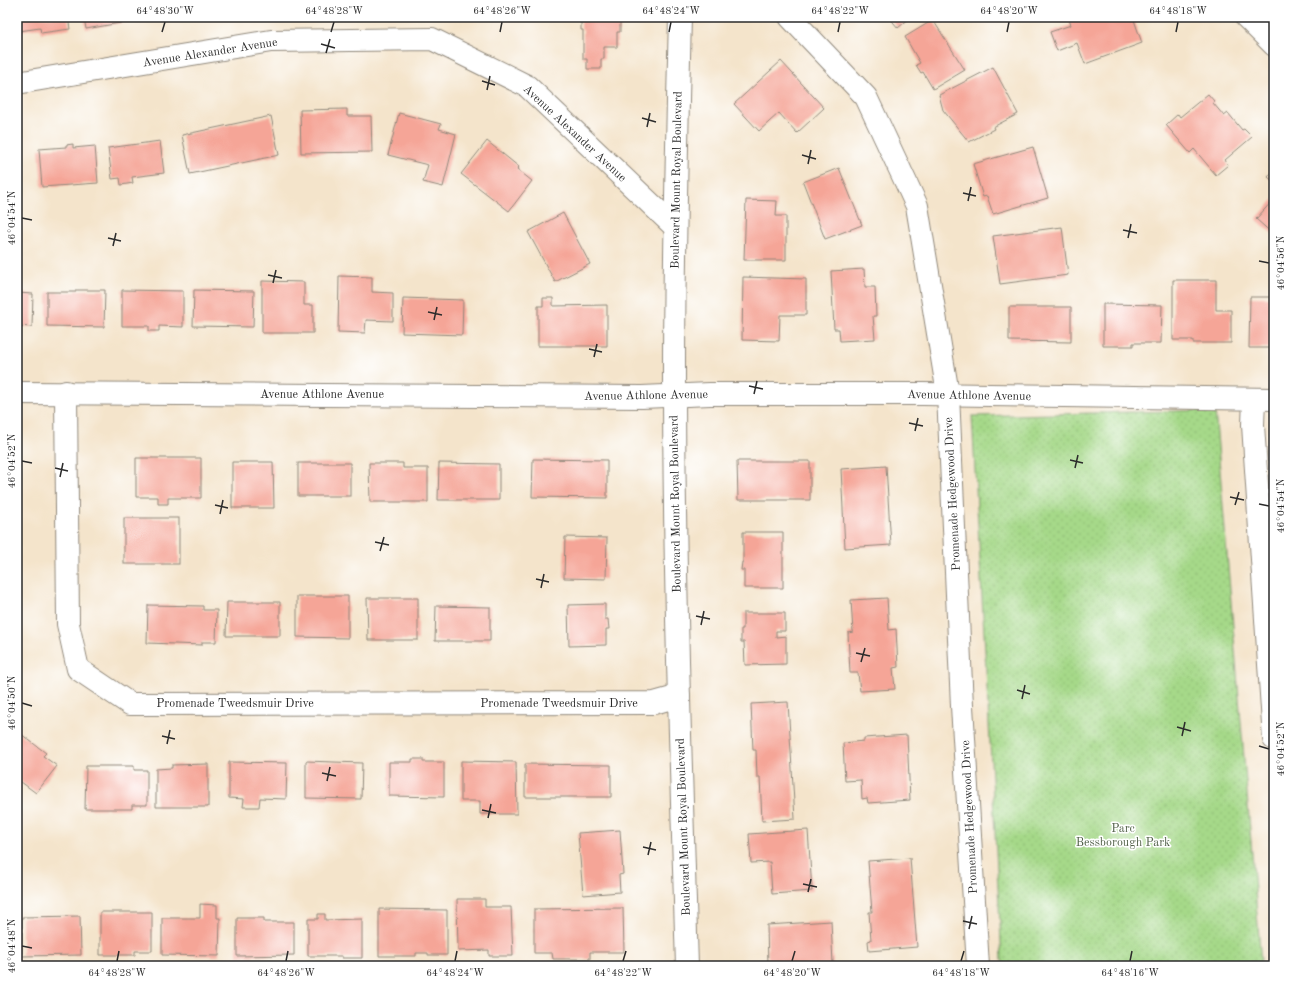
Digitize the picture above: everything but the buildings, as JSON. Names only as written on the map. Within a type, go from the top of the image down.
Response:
[{"type":"street","name":"Boulevard Mount Royal Boulevard","points":[[680,17],[674,226],[674,396],[679,696],[687,966]]},
{"type":"street","name":"Promenade Hedgewood Drive","points":[[790,17],[866,97],[917,206],[948,394],[962,706],[978,966]]},
{"type":"street","points":[[1246,17],[1274,45]]},
{"type":"street","name":"Avenue Alexander Avenue","points":[[17,83],[271,41],[432,38],[527,86],[674,226]]},
{"type":"street","name":"Avenue Athlone Avenue","points":[[17,393],[66,392],[642,397],[710,394],[948,394],[1264,399]]},
{"type":"street","name":"Promenade Tweedsmuir Drive","points":[[66,392],[68,624],[78,669],[130,704],[654,703],[679,696]]},
{"type":"street","points":[[1264,399],[1254,425],[1274,740]]},
{"type":"green space","name":"Parc Bessborough Park","points":[[1215,410],[1261,961],[1192,966],[1004,966],[1002,960],[972,416]]}]
